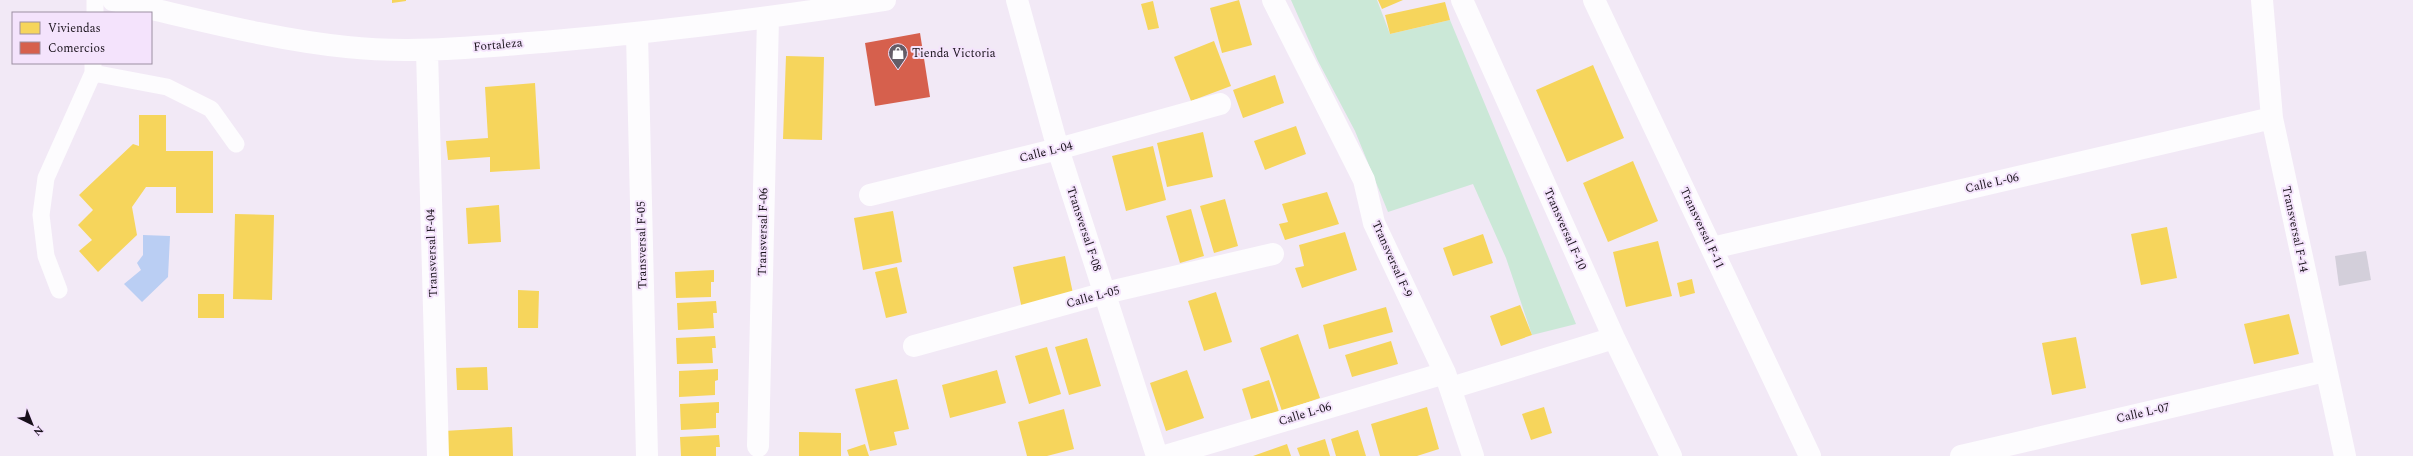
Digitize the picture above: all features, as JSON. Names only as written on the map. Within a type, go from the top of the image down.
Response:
[{"type":"street","name":"Fortaleza","points":[[113,0],[284,38],[347,47],[427,51],[637,34],[768,18],[885,0]]},
{"type":"street","name":"Transversal F-08","points":[[1017,0],[1058,149],[1157,456]]},
{"type":"street","name":"Transversal F-9","points":[[1273,0],[1364,180],[1374,223],[1448,380],[1473,456]]},
{"type":"street","name":"Transversal F-10","points":[[1462,0],[1614,338],[1671,456]]},
{"type":"street","name":"Transversal F-11","points":[[1594,0],[1810,456]]},
{"type":"street","name":"Transversal F-14","points":[[2262,0],[2272,118],[2325,371],[2345,456]]},
{"type":"street","name":"Transversal F-06","points":[[758,446],[768,18]]},
{"type":"street","name":"Transversal F-05","points":[[637,34],[647,456]]},
{"type":"street","name":"Transversal F-04","points":[[427,51],[438,456]]},
{"type":"street","name":"Calle L-04","points":[[870,195],[1058,149],[1220,104]]},
{"type":"street","name":"Calle L-06","points":[[1712,248],[2272,118]]},
{"type":"street","name":"Calle L-05","points":[[914,346],[1105,293],[1273,254]]},
{"type":"street","name":"Calle L-06","points":[[1165,456],[1448,380],[1614,338]]},
{"type":"street","name":"Calle L-07","points":[[1961,456],[2325,371]]},
{"type":"lane","points":[[95,0],[95,12]]},
{"type":"lane","points":[[59,290],[46,256],[41,215],[46,178],[93,68],[167,87],[212,109],[236,144]]},
{"type":"green space","points":[[1291,0],[1377,0],[1390,34],[1450,20],[1576,324],[1532,335],[1506,258],[1473,184],[1388,212],[1355,131],[1318,61]]},
{"type":"water","points":[[143,235],[170,236],[168,277],[142,302],[124,284],[141,270],[137,263],[143,255]]},
{"type":"building: Viviendas","points":[[392,0],[406,0],[406,1],[392,3]]},
{"type":"building: Viviendas","points":[[1239,0],[1252,45],[1222,53],[1210,8]]},
{"type":"building: Viviendas","points":[[1378,0],[1403,0],[1382,9]]},
{"type":"building: Viviendas","points":[[1153,1],[1159,28],[1148,30],[1141,4]]},
{"type":"building: Viviendas","points":[[1445,2],[1450,20],[1390,34],[1385,15]]},
{"type":"building: Viviendas","points":[[1214,41],[1231,86],[1191,101],[1174,57]]},
{"type":"building: Viviendas","points":[[786,56],[824,57],[822,140],[783,139]]},
{"type":"building: Viviendas","points":[[1593,65],[1624,138],[1567,162],[1536,90]]},
{"type":"building: Viviendas","points":[[1275,75],[1284,103],[1243,118],[1233,90]]},
{"type":"building: Viviendas","points":[[535,83],[540,169],[490,172],[490,157],[448,160],[446,141],[488,138],[485,87]]},
{"type":"building: Viviendas","points":[[139,115],[166,115],[166,151],[213,151],[213,213],[176,213],[176,187],[146,187],[132,207],[137,235],[98,272],[79,251],[92,240],[78,225],[93,210],[79,195],[133,144],[139,146]]},
{"type":"building: Viviendas","points":[[1296,126],[1306,154],[1265,170],[1254,141]]},
{"type":"building: Viviendas","points":[[1203,132],[1213,177],[1167,187],[1157,143]]},
{"type":"building: Viviendas","points":[[1153,146],[1166,200],[1126,211],[1112,156]]},
{"type":"building: Viviendas","points":[[1633,161],[1658,221],[1608,242],[1583,183]]},
{"type":"building: Viviendas","points":[[1327,192],[1339,224],[1285,240],[1279,224],[1288,222],[1282,204]]},
{"type":"building: Viviendas","points":[[1225,199],[1238,246],[1214,253],[1200,206]]},
{"type":"building: Viviendas","points":[[499,205],[501,242],[468,244],[466,208]]},
{"type":"building: Viviendas","points":[[1191,209],[1204,256],[1180,263],[1166,216]]},
{"type":"building: Viviendas","points":[[893,211],[902,262],[863,270],[854,218]]},
{"type":"building: Viviendas","points":[[235,214],[274,215],[272,300],[233,299]]},
{"type":"building: Viviendas","points":[[2167,227],[2177,278],[2141,285],[2131,234]]},
{"type":"building: Viviendas","points":[[1345,232],[1357,270],[1302,288],[1295,268],[1304,266],[1299,245]]},
{"type":"building: Viviendas","points":[[1483,234],[1493,263],[1453,276],[1443,248]]},
{"type":"building: Viviendas","points":[[1658,241],[1672,296],[1626,307],[1613,252]]},
{"type":"building: Viviendas","points":[[1065,256],[1074,298],[1022,309],[1013,267]]},
{"type":"building: Viviendas","points":[[897,267],[907,313],[886,318],[875,272]]},
{"type":"building: Viviendas","points":[[714,270],[714,282],[711,282],[711,297],[676,298],[675,272]]},
{"type":"building: Viviendas","points":[[1692,279],[1695,293],[1680,297],[1677,283]]},
{"type":"building: Viviendas","points":[[518,290],[539,291],[538,328],[518,328]]},
{"type":"building: Viviendas","points":[[1216,292],[1232,342],[1204,351],[1188,301]]},
{"type":"building: Viviendas","points":[[198,294],[224,294],[224,318],[198,318]]},
{"type":"building: Viviendas","points":[[716,301],[717,313],[713,313],[714,328],[678,330],[677,303]]},
{"type":"building: Viviendas","points":[[1520,305],[1532,335],[1501,346],[1490,316]]},
{"type":"building: Viviendas","points":[[1386,307],[1393,332],[1329,349],[1323,325]]},
{"type":"building: Viviendas","points":[[2289,314],[2299,354],[2254,364],[2244,324]]},
{"type":"building: Viviendas","points":[[1298,334],[1320,398],[1282,411],[1260,348]]},
{"type":"building: Viviendas","points":[[715,336],[716,348],[712,348],[713,363],[677,364],[676,338]]},
{"type":"building: Viviendas","points":[[2076,337],[2086,388],[2052,395],[2042,343]]},
{"type":"building: Viviendas","points":[[1087,338],[1101,386],[1069,395],[1055,347]]},
{"type":"building: Viviendas","points":[[1391,341],[1398,364],[1352,377],[1345,355]]},
{"type":"building: Viviendas","points":[[1047,347],[1061,394],[1029,404],[1015,356]]},
{"type":"building: Viviendas","points":[[487,367],[488,390],[457,390],[456,368]]},
{"type":"building: Viviendas","points":[[718,369],[718,380],[715,381],[715,395],[679,397],[679,371]]},
{"type":"building: Viviendas","points":[[997,370],[1006,403],[950,418],[942,385]]},
{"type":"building: Viviendas","points":[[1187,370],[1204,418],[1166,431],[1150,383]]},
{"type":"building: Viviendas","points":[[897,379],[909,429],[894,432],[897,445],[870,451],[855,389]]},
{"type":"building: Viviendas","points":[[1269,380],[1279,412],[1252,421],[1242,389]]},
{"type":"building: Viviendas","points":[[719,402],[719,413],[716,413],[716,428],[681,430],[680,404]]},
{"type":"building: Viviendas","points":[[1427,407],[1439,449],[1417,456],[1380,456],[1371,424]]},
{"type":"building: Viviendas","points":[[1544,407],[1552,433],[1531,440],[1522,414]]},
{"type":"building: Viviendas","points":[[1064,409],[1074,449],[1047,456],[1027,456],[1018,422]]},
{"type":"building: Viviendas","points":[[512,427],[513,456],[446,456],[444,431]]},
{"type":"building: Viviendas","points":[[1358,430],[1366,456],[1336,456],[1331,439]]},
{"type":"building: Viviendas","points":[[799,432],[841,433],[841,456],[799,456]]},
{"type":"building: Viviendas","points":[[719,435],[720,447],[716,447],[716,456],[681,456],[680,437]]},
{"type":"building: Viviendas","points":[[1325,439],[1330,456],[1300,456],[1297,448]]},
{"type":"building: Viviendas","points":[[865,444],[869,456],[849,456],[847,450]]},
{"type":"building: Viviendas","points":[[1287,444],[1291,456],[1253,456]]},
{"type":"building: Comercios","name":"Tienda Victoria","points":[[920,33],[930,97],[875,106],[865,43]]},
{"type":"building: Otros","points":[[2366,251],[2371,280],[2339,286],[2335,256]]},
{"type":"place","name":"Tienda Victoria","points":[[898,70]]}]
